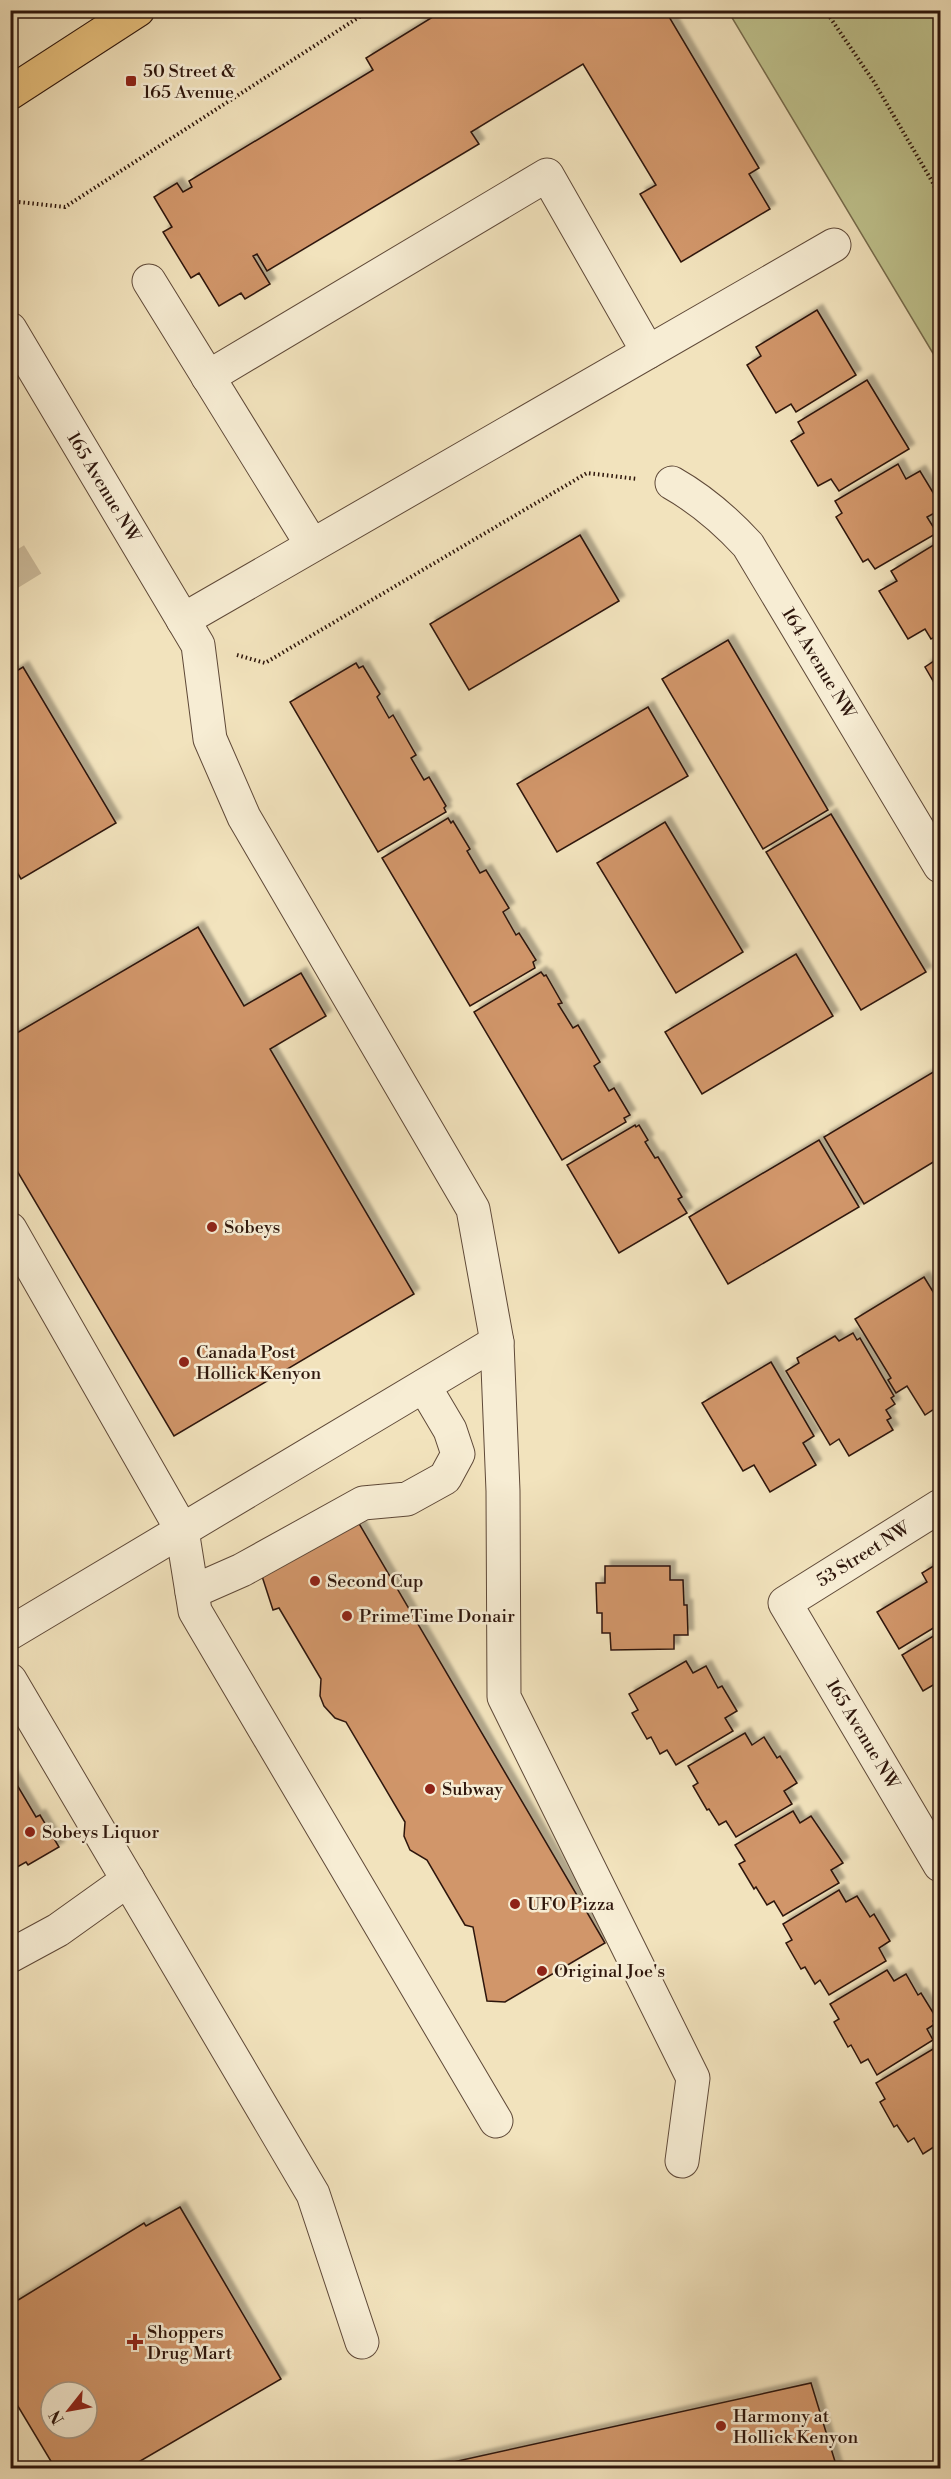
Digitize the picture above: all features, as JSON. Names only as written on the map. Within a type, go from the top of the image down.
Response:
[{"type":"main road","points":[[10,93],[138,10]]},
{"type":"street","points":[[208,377],[547,175],[648,352]]},
{"type":"street","points":[[682,2161],[693,2078],[504,1697],[503,1491],[497,1342],[473,1209],[244,817],[210,739],[190,632],[312,545],[834,245]]},
{"type":"street","points":[[149,280],[312,545]]},
{"type":"street","name":"165 Avenue NW","points":[[10,329],[190,632]]},
{"type":"street","name":"164 Avenue NW","points":[[672,483],[707,505],[748,545],[940,866]]},
{"type":"street","points":[[10,1229],[182,1530],[195,1611],[496,2121]]},
{"type":"street","points":[[10,1633],[497,1342]]},
{"type":"street","points":[[192,1592],[242,1570],[363,1503],[407,1498],[445,1478],[458,1454],[450,1430],[424,1386]]},
{"type":"street","name":"53 Street NW","points":[[785,1603],[940,1506]]},
{"type":"street","name":"165 Avenue NW","points":[[785,1603],[940,1865]]},
{"type":"street","points":[[10,1680],[313,2194],[362,2342]]},
{"type":"street","points":[[10,1956],[58,1930],[128,1880]]},
{"type":"path","points":[[10,201],[65,207],[370,10]]},
{"type":"path","points":[[825,10],[874,82],[933,183],[940,200]]},
{"type":"path","points":[[190,632],[265,663],[587,473],[672,483]]},
{"type":"green space","points":[[728,11],[940,11],[940,365]]},
{"type":"building","points":[[444,10],[665,10],[759,168],[749,174],[770,209],[681,262],[640,194],[656,185],[583,64],[471,132],[479,144],[267,271],[257,254],[253,256],[270,284],[245,299],[241,293],[219,306],[199,273],[191,278],[163,232],[172,227],[154,197],[177,183],[183,192],[192,187],[189,181],[373,70],[366,58]]},
{"type":"building","points":[[817,310],[856,375],[796,412],[791,404],[776,413],[747,365],[761,356],[756,347]]},
{"type":"building","points":[[867,380],[909,449],[839,491],[831,479],[818,486],[791,441],[804,433],[798,422]]},
{"type":"building","points":[[898,464],[906,479],[920,471],[940,504],[940,510],[927,517],[937,533],[875,569],[868,559],[863,562],[836,517],[842,513],[835,501]]},
{"type":"building","points":[[580,535],[619,601],[469,690],[430,624]]},
{"type":"building","points":[[940,541],[940,633],[931,639],[925,629],[908,639],[879,591],[897,581],[891,571]]},
{"type":"building","points":[[728,640],[828,810],[763,849],[662,679]]},
{"type":"building","points":[[940,643],[940,656],[935,646]]},
{"type":"building","points":[[940,657],[940,693],[925,667]]},
{"type":"building","points":[[356,663],[359,668],[363,666],[380,694],[377,697],[389,718],[393,715],[416,755],[411,758],[424,780],[429,777],[446,806],[444,808],[446,812],[378,852],[290,702]]},
{"type":"building","points":[[23,667],[116,823],[21,879],[10,860],[10,675]]},
{"type":"building","points":[[648,707],[688,776],[557,852],[517,784]]},
{"type":"building","points":[[831,814],[926,972],[861,1010],[766,852]]},
{"type":"building","points":[[448,818],[451,823],[453,821],[470,849],[467,851],[480,873],[486,870],[509,908],[503,912],[516,935],[519,933],[536,960],[533,962],[535,968],[470,1006],[382,858]]},
{"type":"building","points":[[665,822],[743,952],[676,993],[597,863]]},
{"type":"building","name":"Sobeys","points":[[198,927],[244,1006],[301,973],[326,1016],[270,1049],[414,1294],[174,1436],[10,1159],[10,1037]]},
{"type":"building","points":[[796,954],[833,1016],[702,1094],[665,1032]]},
{"type":"building","points":[[541,972],[544,976],[546,975],[562,1003],[558,1004],[573,1028],[578,1025],[600,1062],[594,1066],[609,1091],[614,1088],[630,1115],[624,1118],[626,1122],[562,1160],[474,1012]]},
{"type":"building","points":[[940,1068],[940,1158],[864,1204],[824,1137]]},
{"type":"building","points":[[635,1125],[636,1127],[639,1125],[648,1140],[645,1142],[655,1158],[658,1157],[682,1197],[678,1199],[687,1213],[619,1253],[567,1165]]},
{"type":"building","points":[[819,1140],[859,1207],[728,1284],[689,1217]]},
{"type":"building","points":[[940,1276],[940,1289],[935,1279]]},
{"type":"building","points":[[924,1277],[940,1303],[940,1405],[925,1415],[907,1386],[896,1393],[888,1380],[891,1378],[855,1319]]},
{"type":"building","points":[[853,1333],[857,1340],[860,1338],[894,1396],[891,1398],[895,1404],[886,1410],[891,1418],[887,1420],[893,1430],[849,1456],[839,1439],[830,1445],[786,1371],[799,1363],[797,1358],[835,1336],[839,1341]]},
{"type":"building","points":[[771,1362],[814,1436],[803,1443],[816,1465],[770,1492],[754,1465],[743,1471],[702,1403]]},
{"type":"building","points":[[354,1515],[605,1943],[505,2002],[487,2001],[473,1927],[465,1925],[427,1860],[410,1850],[404,1836],[405,1822],[346,1722],[335,1718],[324,1706],[320,1696],[321,1679],[279,1608],[273,1610],[260,1570]]},
{"type":"building","points":[[940,1562],[940,1624],[899,1649],[877,1612],[927,1582],[922,1573]]},
{"type":"building","points":[[605,1566],[670,1566],[670,1580],[683,1580],[688,1635],[674,1635],[674,1649],[611,1650],[610,1633],[602,1633],[602,1613],[597,1613],[596,1583],[605,1583]]},
{"type":"building","points":[[940,1632],[940,1681],[923,1691],[902,1655]]},
{"type":"building","points":[[686,1661],[693,1673],[706,1666],[718,1688],[722,1686],[737,1711],[725,1718],[733,1731],[676,1765],[667,1750],[660,1754],[651,1737],[647,1739],[632,1713],[638,1710],[629,1694]]},
{"type":"building","points":[[745,1733],[752,1745],[764,1737],[777,1758],[780,1756],[797,1783],[784,1791],[792,1804],[736,1837],[726,1821],[719,1825],[709,1809],[707,1810],[693,1786],[698,1783],[688,1766]]},
{"type":"building","name":"Sobeys Liquor","points":[[10,1773],[36,1817],[40,1815],[59,1847],[28,1865],[26,1862],[10,1871]]},
{"type":"building","points":[[793,1811],[800,1823],[811,1816],[843,1863],[831,1870],[839,1883],[783,1916],[774,1901],[767,1905],[756,1887],[754,1889],[739,1864],[745,1861],[735,1845]]},
{"type":"building","points":[[839,1890],[846,1902],[857,1896],[870,1917],[874,1914],[890,1941],[879,1948],[886,1961],[829,1995],[820,1980],[815,1984],[805,1967],[801,1969],[786,1943],[792,1940],[783,1924]]},
{"type":"building","points":[[887,1970],[894,1981],[906,1974],[918,1995],[921,1993],[937,2019],[933,2021],[935,2024],[927,2029],[933,2040],[877,2075],[868,2059],[861,2063],[851,2045],[848,2047],[834,2022],[839,2019],[830,2004]]},
{"type":"building","points":[[933,2049],[940,2060],[940,2143],[923,2154],[914,2138],[908,2142],[897,2125],[894,2127],[880,2102],[885,2099],[876,2083]]},
{"type":"building","name":"Shoppers Drug Mart","points":[[180,2207],[281,2379],[135,2464],[138,2468],[55,2468],[10,2393],[10,2305],[144,2223],[146,2226]]},
{"type":"building","name":"Harmony at Hollick Kenyon","points":[[811,2383],[837,2468],[426,2468]]},
{"type":"tunnel","points":[[10,554],[34,593]]},
{"type":"place","name":"50 Street & 165 Avenue","points":[[131,81]]},
{"type":"place","name":"Sobeys","points":[[212,1227]]},
{"type":"place","name":"Canada Post Hollick Kenyon","points":[[184,1362]]},
{"type":"place","name":"Second Cup","points":[[315,1581]]},
{"type":"place","name":"PrimeTime Donair","points":[[347,1616]]},
{"type":"place","name":"Subway","points":[[430,1789]]},
{"type":"place","name":"Sobeys Liquor","points":[[30,1832]]},
{"type":"place","name":"UFO Pizza","points":[[515,1904]]},
{"type":"place","name":"Original Joe's","points":[[542,1971]]},
{"type":"place","name":"Shoppers Drug Mart","points":[[135,2342]]},
{"type":"place","name":"Harmony at Hollick Kenyon","points":[[721,2426]]}]
